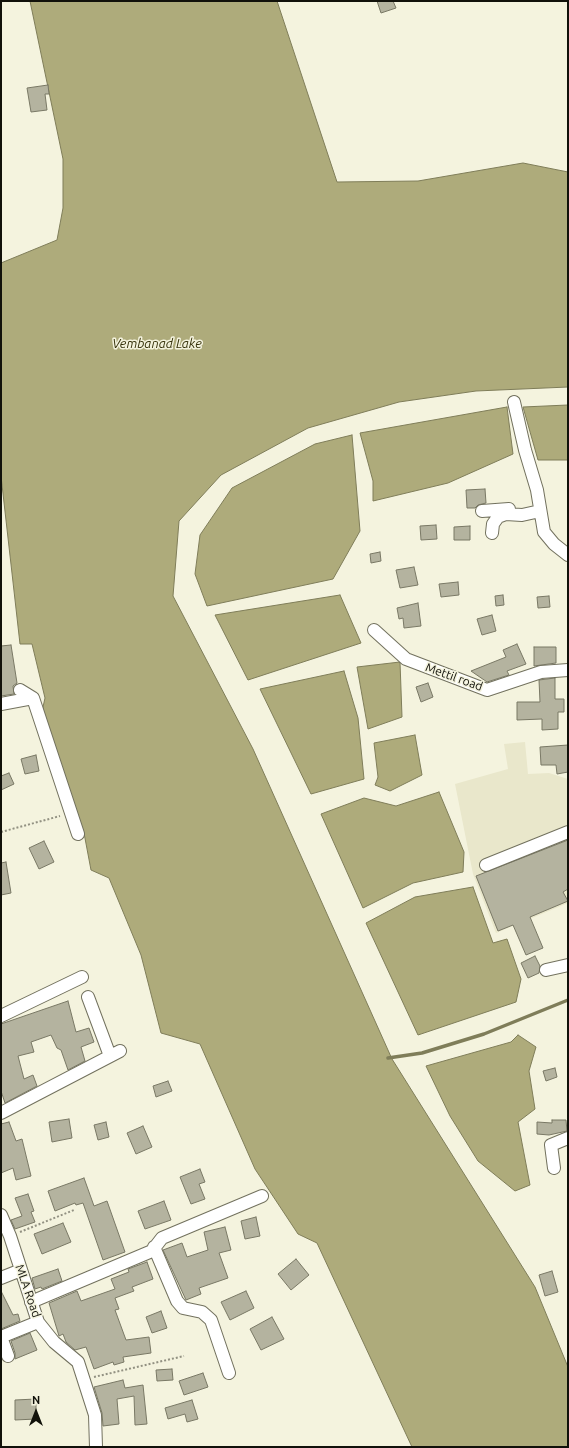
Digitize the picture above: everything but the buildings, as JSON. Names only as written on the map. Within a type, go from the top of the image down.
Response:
[{"type":"street","points":[[514,402],[525,450],[537,490],[544,532],[554,544],[568,554]]},
{"type":"street","points":[[482,511],[540,508]]},
{"type":"street","points":[[492,533],[493,524],[498,517],[506,514],[522,515],[540,508]]},
{"type":"street","name":"Mettil road","points":[[374,630],[406,659],[487,690],[542,672],[568,670]]},
{"type":"street","points":[[20,690],[33,698],[69,813],[78,834]]},
{"type":"street","points":[[1,704],[33,698]]},
{"type":"street","points":[[486,865],[568,832]]},
{"type":"street","points":[[546,970],[568,965]]},
{"type":"street","points":[[1,1016],[82,977]]},
{"type":"street","points":[[1,1113],[115,1053],[88,997]]},
{"type":"street","points":[[554,1168],[550,1145],[568,1138]]},
{"type":"street","points":[[31,1302],[152,1251],[162,1238],[262,1196]]},
{"type":"street","name":"MLA Road","points":[[1,1215],[10,1236],[38,1322],[54,1342],[78,1362],[94,1415],[96,1447]]},
{"type":"street","points":[[154,1247],[177,1301],[183,1308],[202,1312],[210,1320],[229,1373]]},
{"type":"street","points":[[1,1278],[21,1270]]},
{"type":"street","points":[[8,1356],[1,1337],[38,1322]]},
{"type":"path","points":[[1,832],[69,813]]},
{"type":"path","points":[[10,1236],[74,1210]]},
{"type":"path","points":[[83,1379],[184,1356]]},
{"type":"shaded area","points":[[525,742],[528,774],[549,773],[568,779],[568,903],[496,933],[473,874],[455,784],[508,769],[504,744]]},
{"type":"water","name":"Vembanad Lake","points":[[30,1],[277,1],[337,182],[418,181],[523,163],[568,172],[568,387],[476,391],[399,402],[308,428],[221,475],[179,521],[173,596],[253,749],[392,1059],[535,1287],[568,1367],[568,1447],[412,1447],[317,1243],[298,1234],[255,1169],[200,1044],[161,1033],[141,955],[109,878],[91,870],[84,833],[41,716],[45,698],[32,644],[20,644],[1,476],[1,263],[57,240],[63,208],[63,159]]},
{"type":"water","points":[[568,405],[568,460],[538,460],[523,407]]},
{"type":"water","points":[[507,407],[513,454],[448,483],[373,501],[373,481],[360,433]]},
{"type":"water","points":[[352,435],[360,531],[333,579],[207,606],[195,574],[200,535],[232,488],[315,444]]},
{"type":"water","points":[[340,595],[361,643],[248,680],[215,615]]},
{"type":"water","points":[[400,662],[402,717],[368,729],[357,667]]},
{"type":"water","points":[[344,671],[358,718],[364,779],[311,794],[260,689]]},
{"type":"water","points":[[415,735],[422,775],[390,791],[375,785],[378,777],[374,743]]},
{"type":"water","points":[[439,792],[464,852],[463,872],[413,883],[363,908],[321,814],[364,798],[396,806]]},
{"type":"water","points":[[473,887],[493,943],[507,939],[521,979],[516,1002],[418,1035],[366,923],[415,897]]},
{"type":"water","points":[[518,1035],[536,1047],[529,1071],[535,1109],[518,1122],[530,1185],[515,1191],[478,1161],[450,1116],[426,1066],[511,1042]]},
{"type":"waterway","points":[[388,1058],[422,1053],[484,1034],[568,1000]]}]
